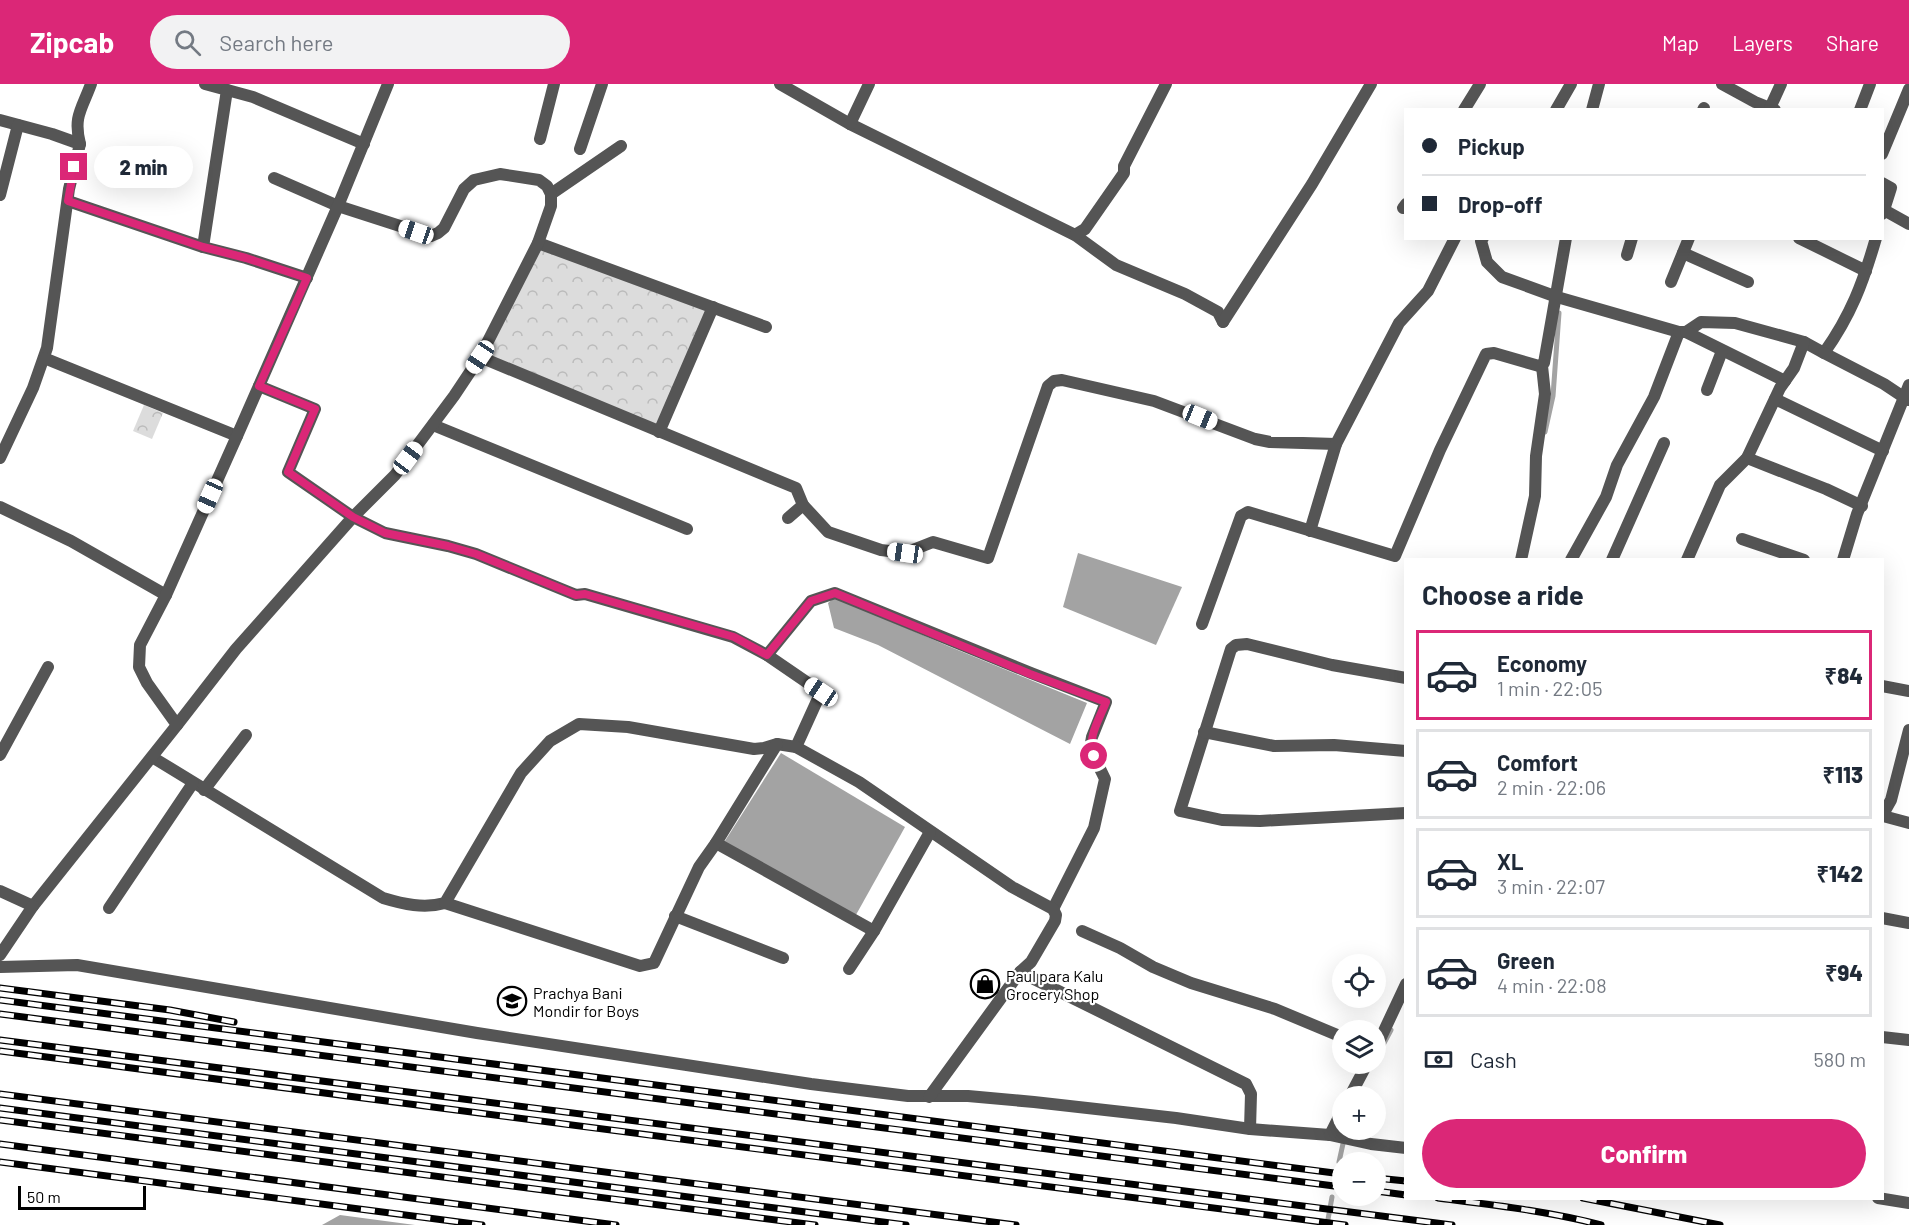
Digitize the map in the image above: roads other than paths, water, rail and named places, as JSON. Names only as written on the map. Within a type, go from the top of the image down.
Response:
[{"type":"street","points":[[0,458],[33,388],[49,338],[68,201],[80,144],[75,127],[90,84]]},
{"type":"street","points":[[205,84],[253,97],[364,144]]},
{"type":"street","points":[[177,725],[147,683],[139,667],[140,645],[166,595],[307,278],[388,84]]},
{"type":"street","points":[[540,138],[554,84]]},
{"type":"street","points":[[580,149],[602,84]]},
{"type":"street","points":[[780,84],[850,124],[1075,235],[1116,266],[1185,294],[1218,312],[1223,322],[1312,184],[1371,84]]},
{"type":"street","points":[[850,124],[869,84]]},
{"type":"street","points":[[1075,235],[1085,229],[1124,173],[1124,166],[1166,84]]},
{"type":"street","points":[[1465,108],[1480,84]]},
{"type":"street","points":[[1557,108],[1571,84]]},
{"type":"street","points":[[1593,108],[1599,84]]},
{"type":"street","points":[[1723,84],[1770,108]]},
{"type":"street","points":[[1772,108],[1781,84]]},
{"type":"street","points":[[1861,108],[1870,84]]},
{"type":"street","points":[[1884,149],[1909,89]]},
{"type":"street","points":[[203,247],[227,90]]},
{"type":"street","points":[[0,120],[80,144]]},
{"type":"street","points":[[0,195],[18,125]]},
{"type":"street","points":[[551,194],[621,146]]},
{"type":"street","points":[[0,956],[33,906],[237,649],[353,517],[395,475],[433,425],[480,357],[538,243],[551,206],[551,194],[547,186],[539,180],[500,174],[474,180],[464,189],[444,228],[431,236],[338,206],[274,178]]},
{"type":"street","points":[[1884,184],[1890,188],[1884,209]]},
{"type":"street","points":[[68,201],[203,247],[307,278]]},
{"type":"street","points":[[1884,212],[1909,224]]},
{"type":"street","points":[[1310,531],[1336,444],[1399,323],[1428,291],[1454,240]]},
{"type":"street","points":[[1480,240],[1487,262],[1503,277],[1557,297],[1683,332],[1785,381]]},
{"type":"street","points":[[1521,558],[1535,496],[1536,456],[1545,394],[1542,366],[1557,297],[1566,240]]},
{"type":"street","points":[[1628,255],[1632,240]]},
{"type":"street","points":[[1671,282],[1688,240]]},
{"type":"street","points":[[1803,240],[1866,272]]},
{"type":"street","points":[[1824,353],[1843,327],[1866,272],[1875,240]]},
{"type":"street","points":[[538,243],[766,327]]},
{"type":"street","points":[[1683,253],[1748,282]]},
{"type":"street","points":[[659,432],[713,307]]},
{"type":"street","points":[[1571,558],[1606,497],[1617,465],[1654,397],[1683,332],[1701,322],[1735,323],[1804,342],[1907,394],[1862,506],[1845,558]]},
{"type":"street","points":[[1688,558],[1720,485],[1747,458],[1775,399],[1794,368],[1804,342]]},
{"type":"street","points":[[1707,390],[1722,351]]},
{"type":"street","points":[[1202,624],[1243,514],[1248,512],[1400,558],[1440,450],[1485,354],[1494,353],[1542,366]]},
{"type":"street","points":[[480,357],[796,488],[803,505],[828,532],[881,550],[905,553],[933,542],[988,558],[1048,386],[1054,381],[1062,380],[1154,401],[1270,442],[1336,444]]},
{"type":"street","points":[[44,358],[237,436]]},
{"type":"street","points":[[259,386],[315,409],[288,472],[353,517],[385,533],[476,554],[576,595],[585,594],[734,637],[767,655],[821,692],[796,747]]},
{"type":"street","points":[[1775,399],[1883,451]]},
{"type":"street","points":[[433,425],[687,529]]},
{"type":"street","points":[[1613,558],[1664,443]]},
{"type":"street","points":[[1747,458],[1826,489],[1862,506]]},
{"type":"street","points":[[788,518],[803,505]]},
{"type":"street","points":[[0,507],[71,541],[166,595]]},
{"type":"street","points":[[1742,539],[1798,558]]},
{"type":"street","points":[[767,655],[811,601],[835,593],[1030,674],[1106,702],[1090,748],[1105,779],[1094,828],[1053,909]]},
{"type":"street","points":[[1404,678],[1247,644],[1236,645],[1231,649],[1180,811],[1222,820],[1260,821],[1404,813]]},
{"type":"street","points":[[0,755],[48,667]]},
{"type":"street","points":[[1884,686],[1909,691]]},
{"type":"street","points":[[445,903],[521,773],[550,741],[579,724],[628,727],[754,749],[777,744],[796,747],[859,782],[1012,887],[1053,909],[1056,915],[1055,921],[1031,962],[1020,972],[929,1096]]},
{"type":"street","points":[[1884,811],[1891,800],[1909,730]]},
{"type":"street","points":[[1204,732],[1274,746],[1334,745],[1404,751]]},
{"type":"street","points":[[204,790],[246,735]]},
{"type":"street","points":[[152,757],[383,898],[406,904],[434,906],[445,903],[640,966],[654,963],[699,867],[777,744]]},
{"type":"street","points":[[109,908],[193,783]]},
{"type":"street","points":[[1884,813],[1909,823]]},
{"type":"street","points":[[849,969],[874,931],[930,832]]},
{"type":"street","points":[[716,843],[874,931]]},
{"type":"street","points":[[0,891],[33,906]]},
{"type":"street","points":[[675,916],[783,958]]},
{"type":"street","points":[[1884,918],[1909,923]]},
{"type":"street","points":[[1082,931],[1182,979],[1275,1010],[1332,1033]]},
{"type":"street","points":[[0,966],[77,965],[477,1033],[811,1084],[929,1096],[968,1096],[1034,1102],[1250,1129],[1330,1135],[1371,1144],[1404,1148]]},
{"type":"street","points":[[1020,972],[1246,1084],[1251,1094],[1250,1129]]},
{"type":"street","points":[[1386,1027],[1404,988]]},
{"type":"street","points":[[1884,1037],[1909,1040]]},
{"type":"street","points":[[1330,1135],[1332,1131]]},
{"type":"street","points":[[1884,1199],[1909,1203]]},
{"type":"waterway","points":[[1545,432],[1553,396],[1559,313]]},
{"type":"waterway","points":[[1386,1039],[1391,1030]]},
{"type":"waterway","points":[[1341,1152],[1344,1140]]},
{"type":"waterway","points":[[1327,1225],[1332,1197]]},
{"type":"railway","points":[[0,988],[170,1010],[234,1022]]},
{"type":"railway","points":[[0,1000],[1332,1173]]},
{"type":"railway","points":[[0,1014],[1332,1186]]},
{"type":"railway","points":[[0,1040],[1452,1225]]},
{"type":"railway","points":[[0,1051],[1345,1225]]},
{"type":"railway","points":[[0,1094],[1016,1225]]},
{"type":"railway","points":[[0,1108],[906,1225]]},
{"type":"railway","points":[[0,1120],[815,1225]]},
{"type":"railway","points":[[0,1144],[616,1225]]},
{"type":"railway","points":[[0,1162],[482,1225]]},
{"type":"railway","points":[[1386,1179],[1404,1181]]},
{"type":"railway","points":[[1386,1192],[1404,1195]]},
{"type":"railway","points":[[1454,1200],[1541,1212],[1601,1225]]},
{"type":"railway","points":[[1593,1200],[1720,1225]]},
{"type":"place","name":"Paul para Kalu Grocery Shop","points":[[985,984]]},
{"type":"place","name":"Prachya Bani Mondir for Boys","points":[[512,1001]]}]
